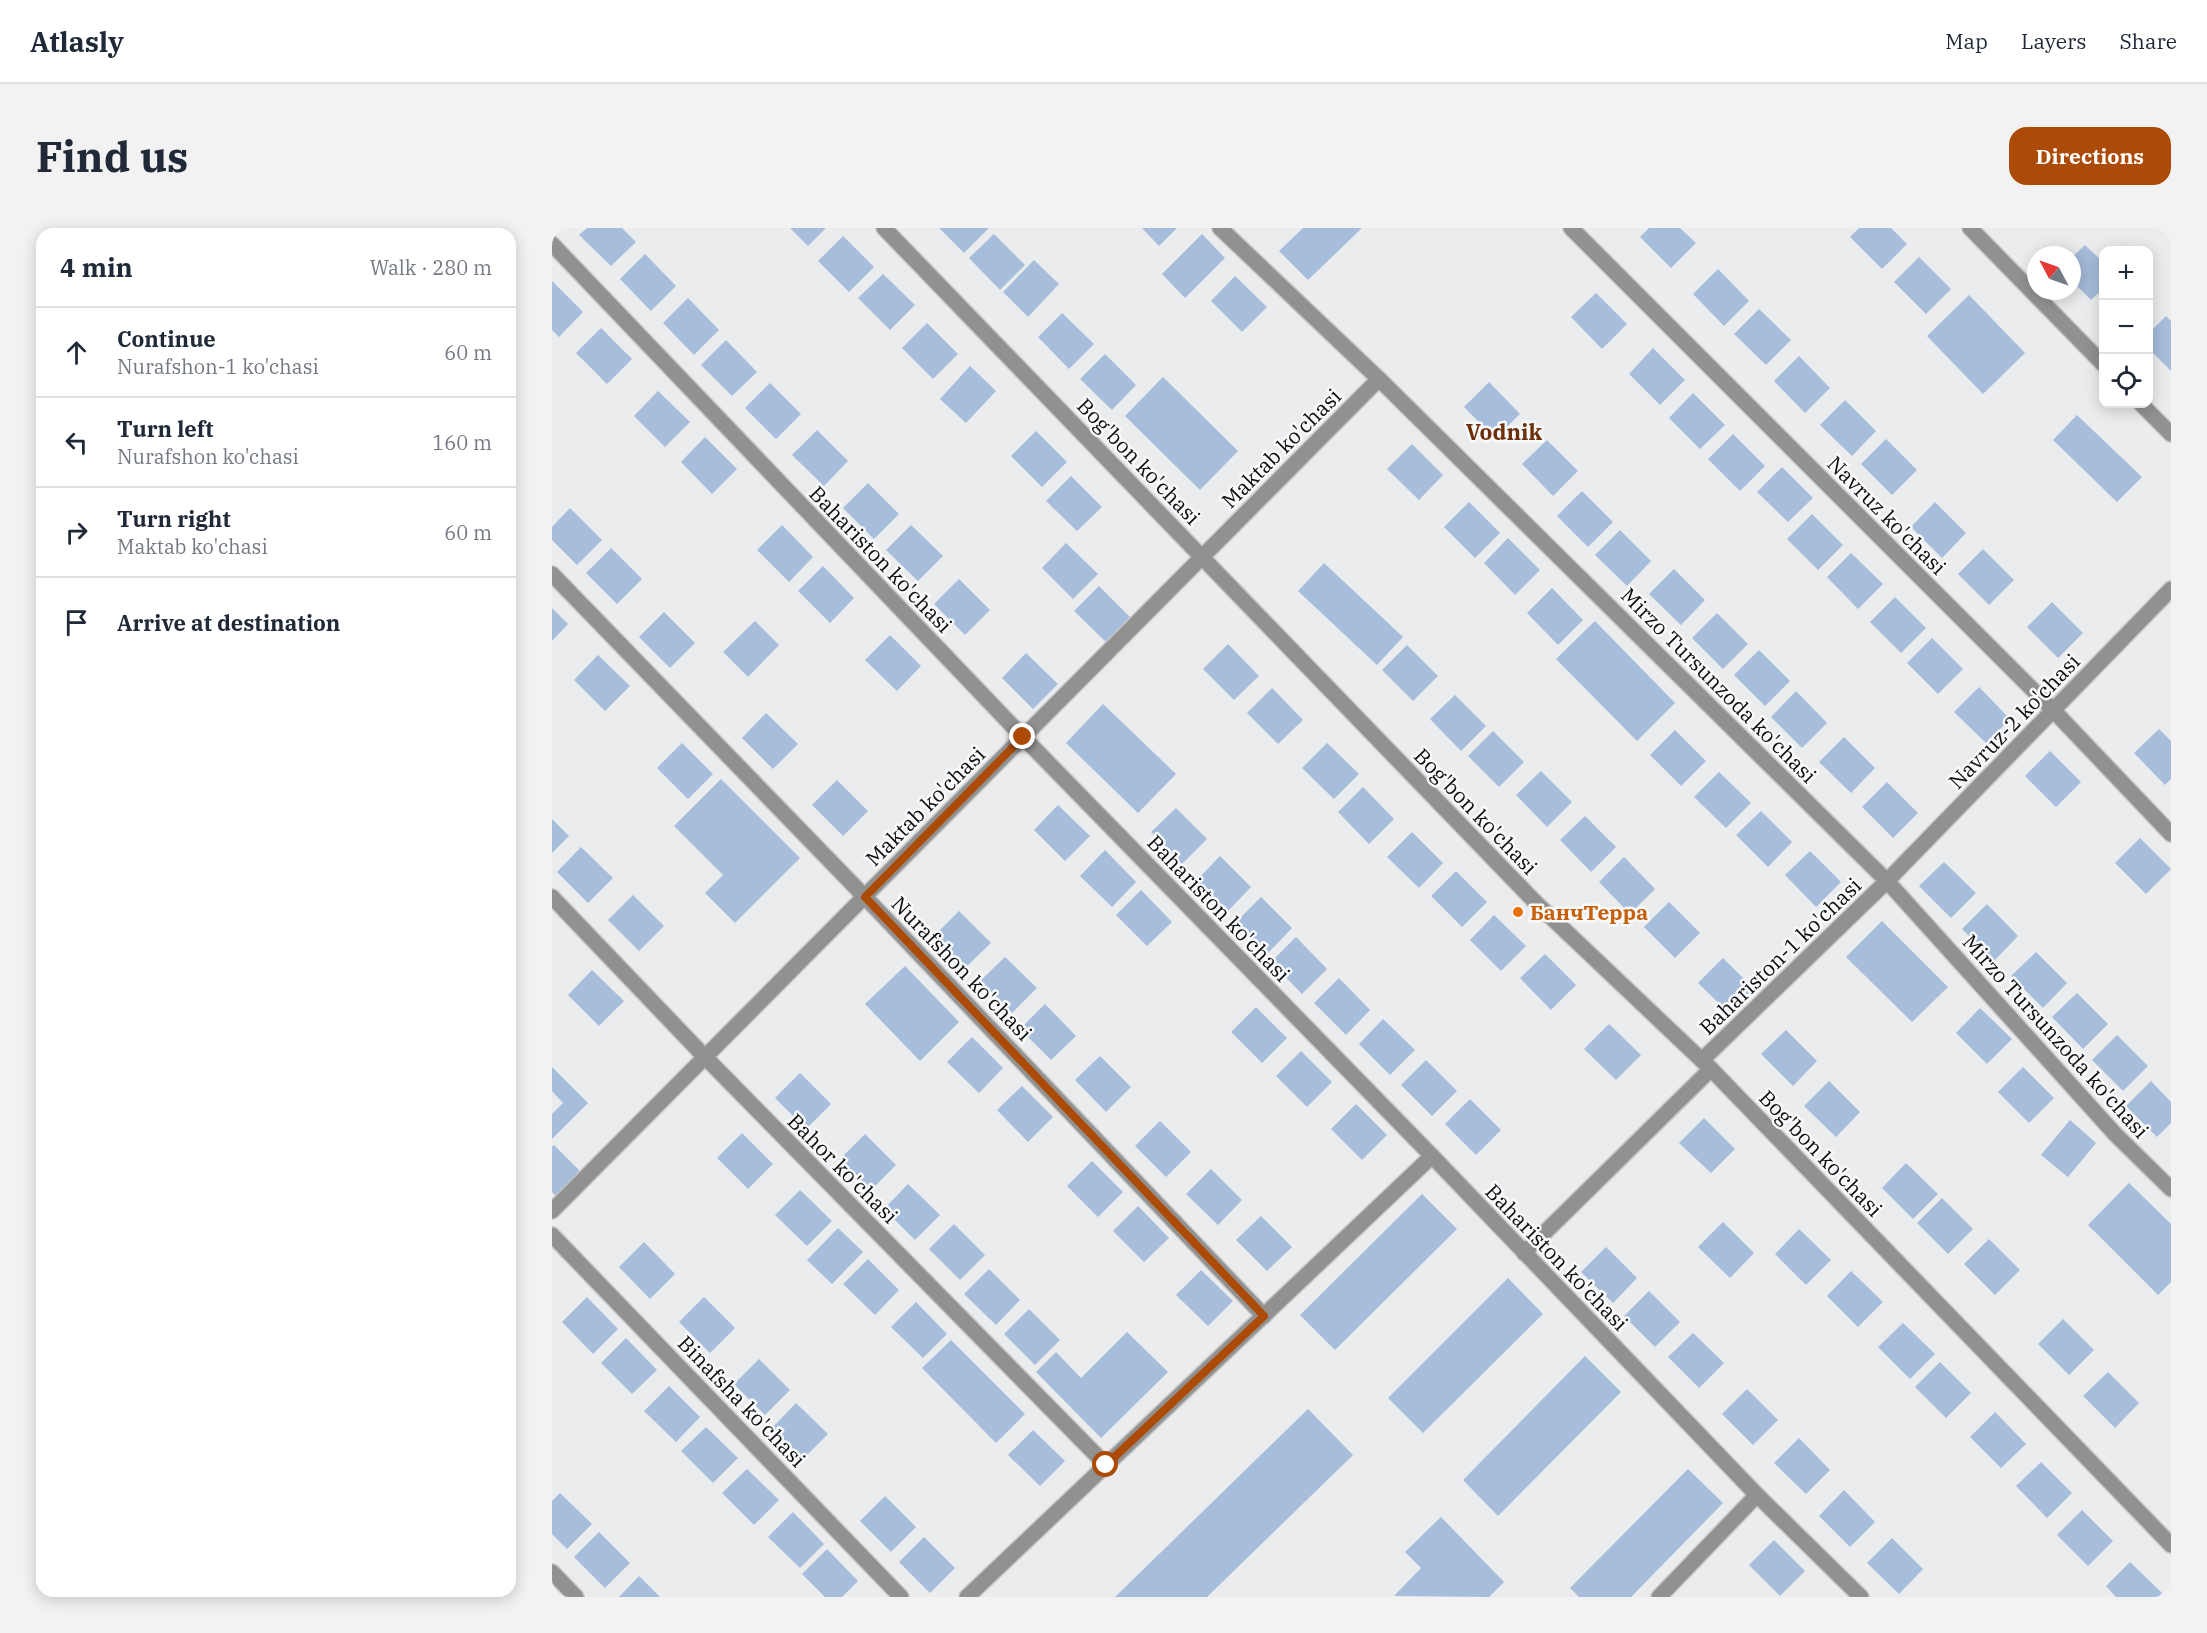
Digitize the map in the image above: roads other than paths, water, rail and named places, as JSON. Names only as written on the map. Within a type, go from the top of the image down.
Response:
[{"type":"street","name":"Bog'bon ko'chasi","points":[[884,228],[1536,903],[1707,1065],[2171,1545]]},
{"type":"street","name":"Mirzo Tursunzoda ko'chasi","points":[[1220,228],[1379,379],[1887,881],[2115,1134],[2171,1189]]},
{"type":"street","name":"Navruz ko'chasi","points":[[1570,228],[2052,710],[2171,834]]},
{"type":"street","points":[[1970,228],[2099,361]]},
{"type":"street","name":"Bahariston ko'chasi","points":[[552,244],[1023,737],[1432,1156],[1757,1495],[1861,1597]]},
{"type":"street","name":"Maktab ko'chasi","points":[[552,1211],[1379,379]]},
{"type":"street","points":[[2145,408],[2171,434]]},
{"type":"street","name":"Nurafshon ko'chasi","points":[[552,574],[865,897],[1264,1316]]},
{"type":"street","name":"Navruz-2 ko'chasi","points":[[1887,881],[2171,589]]},
{"type":"street","name":"Bahariston-1 ko'chasi","points":[[1524,1253],[1887,881]]},
{"type":"street","name":"Bahor ko'chasi","points":[[552,897],[705,1057],[1106,1465]]},
{"type":"street","points":[[967,1597],[1432,1156]]},
{"type":"street","name":"Binafsha ko'chasi","points":[[552,1235],[901,1597]]},
{"type":"street","points":[[1659,1597],[1757,1495]]},
{"type":"street","points":[[552,1572],[576,1597]]},
{"type":"place","name":"БанчТерра","points":[[1518,912]]},
{"type":"district","name":"Vodnik","points":[[1504,431]]}]
